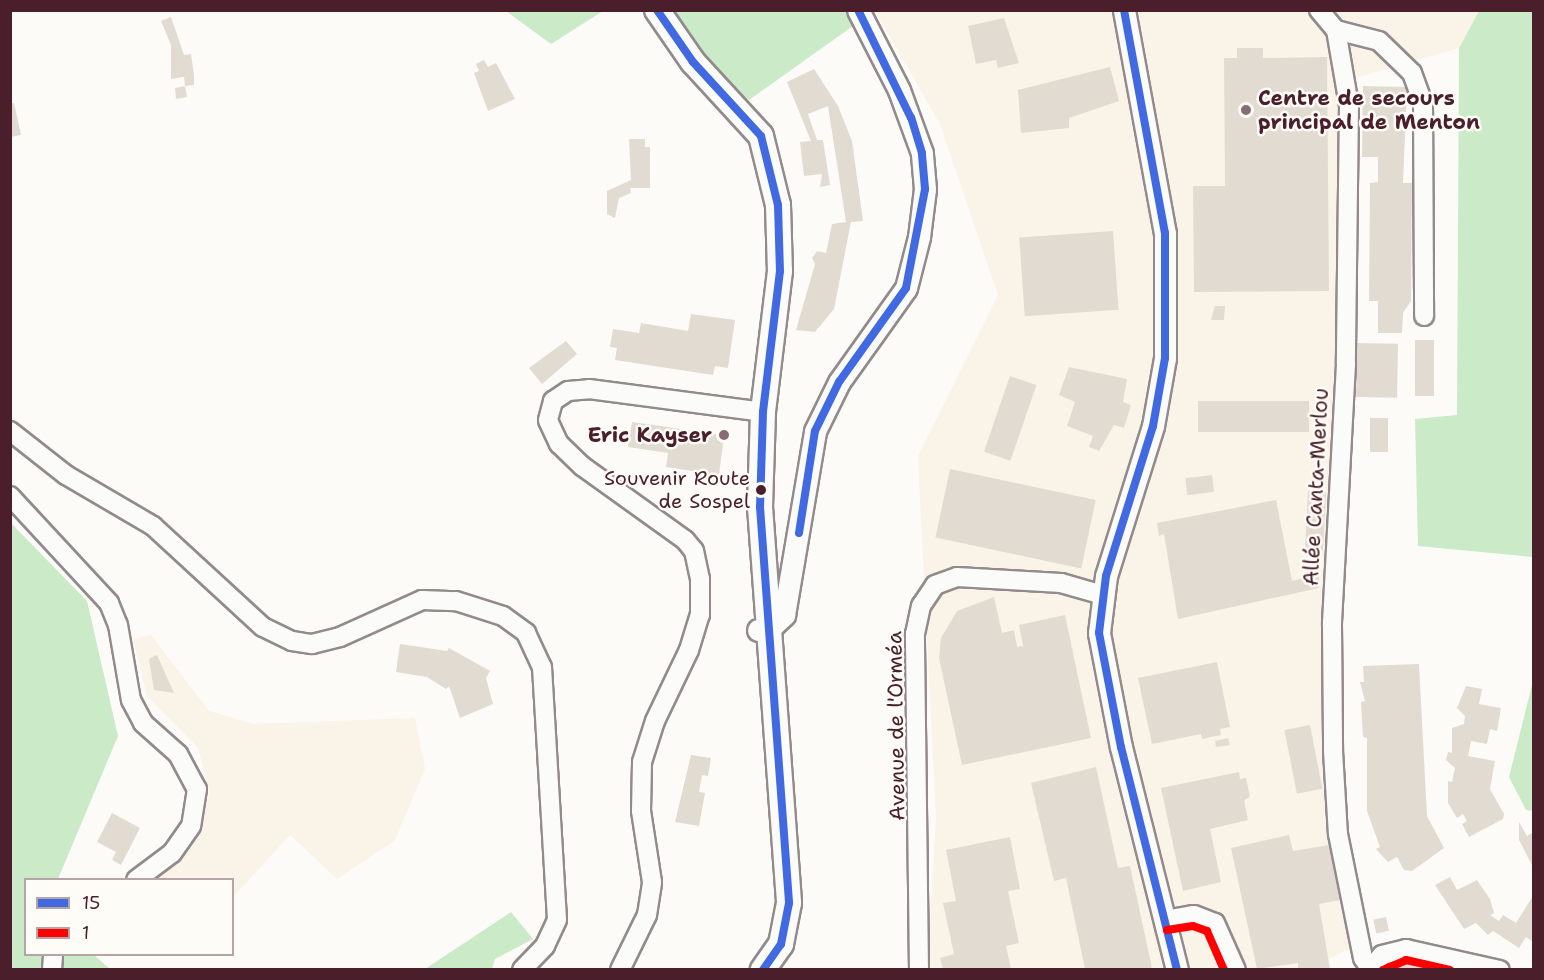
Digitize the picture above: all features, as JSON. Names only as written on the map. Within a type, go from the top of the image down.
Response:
[{"type":"main road","points":[[657,10],[693,62],[739,113],[751,120],[761,136],[778,205],[780,271],[758,411],[764,630],[789,903],[782,944],[763,969]]},
{"type":"street","points":[[764,630],[784,615],[793,581],[815,431],[839,382],[906,288],[919,237],[925,189],[922,153],[899,90],[858,10]]},
{"type":"street","points":[[1124,10],[1165,233],[1165,358],[1153,426],[1103,595],[1099,633],[1103,667],[1177,969]]},
{"type":"street","points":[[1319,10],[1336,30],[1379,41],[1412,73],[1423,103],[1424,316]]},
{"type":"street","name":"Allée Canta-Merlou","points":[[1336,30],[1349,105],[1346,364],[1332,625],[1333,751],[1338,834],[1363,958],[1370,969]]},
{"type":"street","points":[[620,969],[647,915],[652,882],[641,811],[642,762],[692,642],[700,615],[700,579],[694,551],[685,540],[582,466],[559,444],[548,420],[553,401],[568,392],[589,389],[758,411]]},
{"type":"street","points":[[10,431],[66,475],[153,526],[263,627],[292,642],[312,644],[340,637],[422,600],[456,601],[503,616],[526,633],[542,667],[545,774],[557,920],[544,946],[522,969]]},
{"type":"street","points":[[10,496],[109,603],[118,625],[131,700],[143,723],[178,754],[197,789],[191,826],[172,853],[137,878]]},
{"type":"street","name":"Avenue de l'Orméa","points":[[919,969],[915,634],[921,606],[935,585],[957,577],[1061,583],[1103,595]]},
{"type":"street","points":[[1165,920],[1194,915],[1215,923],[1236,969]]},
{"type":"street","points":[[1370,969],[1382,955],[1406,949],[1500,969]]},
{"type":"shaded area","points":[[875,11],[1479,11],[1459,48],[1342,82],[1339,611],[1352,948],[1305,970],[927,969],[936,817],[918,456],[998,295],[940,124]]},
{"type":"shaded area","points":[[151,635],[209,711],[254,724],[415,718],[425,769],[395,840],[337,879],[290,835],[234,896],[234,878],[149,878],[171,865],[199,830],[210,794],[198,748],[147,696],[133,639]]},
{"type":"green space","points":[[603,10],[551,44],[506,11]]},
{"type":"green space","points":[[672,11],[874,11],[749,100],[723,79]]},
{"type":"green space","points":[[1479,11],[1533,11],[1533,557],[1418,546],[1415,419],[1457,415],[1459,48]]},
{"type":"green space","points":[[10,522],[87,601],[118,736],[58,878],[24,878],[24,956],[95,956],[110,969],[11,969]]},
{"type":"green space","points":[[1533,681],[1533,811],[1526,810],[1509,777]]},
{"type":"green space","points":[[511,912],[533,939],[495,959],[492,969],[425,969]]},
{"type":"building","points":[[171,17],[184,55],[191,54],[194,85],[185,86],[184,77],[171,79],[171,45],[161,21]]},
{"type":"building","points":[[1004,18],[1019,63],[998,68],[996,60],[976,64],[968,26]]},
{"type":"building","points":[[1237,48],[1263,48],[1263,58],[1327,57],[1329,291],[1194,292],[1193,186],[1225,186],[1224,58],[1237,58]]},
{"type":"building","points":[[484,60],[488,67],[496,63],[515,99],[488,111],[474,73],[479,71],[476,64]]},
{"type":"building","points":[[1110,67],[1119,101],[1069,118],[1069,128],[1021,133],[1018,90]]},
{"type":"building","points":[[814,69],[838,106],[852,141],[863,221],[851,222],[834,309],[815,332],[796,330],[815,264],[812,258],[817,251],[826,253],[832,224],[846,222],[828,106],[808,114],[817,140],[823,140],[830,185],[820,187],[822,174],[804,176],[800,142],[811,141],[787,82]]},
{"type":"building","points":[[185,86],[187,97],[176,99],[175,88]]},
{"type":"building","points":[[1363,86],[1407,87],[1403,183],[1412,183],[1411,301],[1403,313],[1402,333],[1378,333],[1378,301],[1369,301],[1370,183],[1378,182],[1378,157],[1362,157]]},
{"type":"building","points":[[14,103],[21,135],[10,137],[10,104]]},
{"type":"building","points":[[629,139],[645,139],[645,147],[650,147],[650,188],[630,188],[631,193],[619,198],[615,218],[607,214],[607,191],[631,180]]},
{"type":"building","points":[[1113,231],[1119,310],[1025,316],[1019,238]]},
{"type":"building","points":[[1215,306],[1225,306],[1224,320],[1211,320]]},
{"type":"building","points":[[691,314],[735,320],[728,368],[715,366],[713,375],[615,360],[617,348],[610,347],[613,329],[639,333],[641,323],[688,331]]},
{"type":"building","points":[[1415,340],[1434,340],[1434,396],[1415,396]]},
{"type":"building","points":[[566,341],[577,354],[542,384],[529,368]]},
{"type":"building","points":[[1357,343],[1398,344],[1397,398],[1356,397]]},
{"type":"building","points":[[1069,367],[1127,379],[1123,402],[1131,405],[1124,428],[1114,425],[1099,451],[1089,447],[1093,436],[1067,426],[1075,402],[1059,395]]},
{"type":"building","points":[[1010,376],[1036,385],[1010,461],[984,452]]},
{"type":"building","points":[[1198,401],[1309,401],[1309,432],[1198,432]]},
{"type":"building","points":[[1370,418],[1388,418],[1388,452],[1370,452]]},
{"type":"building","points":[[632,422],[724,435],[719,475],[666,467],[668,453],[628,447]]},
{"type":"building","points":[[950,469],[1096,500],[1081,568],[935,537]]},
{"type":"building","points":[[1212,475],[1214,492],[1187,495],[1185,478]]},
{"type":"building","points":[[1308,491],[1326,492],[1323,551],[1305,550]]},
{"type":"building","points":[[1276,500],[1292,581],[1319,574],[1319,588],[1178,619],[1164,534],[1159,536],[1157,523]]},
{"type":"building","points":[[994,597],[1002,633],[1014,630],[1017,647],[1023,646],[1019,625],[1065,615],[1091,738],[962,765],[939,658],[941,638],[957,611]]},
{"type":"building","points":[[400,644],[447,651],[449,648],[490,671],[486,678],[493,704],[460,718],[449,686],[446,689],[427,677],[396,672]]},
{"type":"building","points":[[157,655],[174,693],[154,690],[149,659]]},
{"type":"building","points":[[1217,662],[1230,727],[1220,729],[1221,735],[1202,739],[1201,734],[1152,744],[1138,678]]},
{"type":"building","points":[[1419,664],[1427,816],[1444,848],[1412,871],[1404,870],[1397,857],[1388,862],[1376,849],[1380,847],[1367,811],[1367,738],[1363,737],[1361,702],[1365,701],[1360,682],[1364,682],[1363,666]]},
{"type":"building","points":[[1466,686],[1482,689],[1479,704],[1501,708],[1497,731],[1490,729],[1487,744],[1471,741],[1468,756],[1495,761],[1490,789],[1504,814],[1503,819],[1469,837],[1462,824],[1467,821],[1463,814],[1457,818],[1448,803],[1448,781],[1452,782],[1455,768],[1446,760],[1448,752],[1452,753],[1452,728],[1464,724],[1465,716],[1457,708]]},
{"type":"building","points":[[1310,725],[1322,789],[1297,794],[1284,730]]},
{"type":"building","points":[[1228,738],[1230,745],[1216,747],[1215,741]]},
{"type":"building","points":[[691,755],[711,758],[708,776],[702,775],[699,792],[705,793],[699,826],[675,822]]},
{"type":"building","points":[[1096,767],[1118,868],[1130,866],[1152,968],[1085,969],[1066,878],[1054,881],[1031,783]]},
{"type":"building","points":[[1239,772],[1240,779],[1246,778],[1250,797],[1244,800],[1248,820],[1210,829],[1221,882],[1183,891],[1161,788]]},
{"type":"building","points":[[112,813],[140,828],[121,865],[112,860],[116,852],[97,842]]},
{"type":"building","points":[[1519,822],[1527,836],[1533,832],[1533,867],[1519,840]]},
{"type":"building","points":[[1289,835],[1293,851],[1329,845],[1340,900],[1319,904],[1330,969],[1298,969],[1298,963],[1257,969],[1231,848]]},
{"type":"building","points":[[1010,837],[1020,889],[1008,891],[1019,943],[1006,946],[1011,969],[943,969],[940,958],[954,954],[943,903],[956,901],[946,850]]},
{"type":"building","points":[[1450,877],[1457,890],[1477,880],[1490,899],[1494,913],[1490,915],[1499,921],[1503,915],[1516,923],[1533,896],[1533,942],[1526,937],[1519,948],[1493,931],[1488,935],[1476,923],[1464,929],[1435,885]]},
{"type":"building","points":[[1386,917],[1389,931],[1376,933],[1373,920]]},
{"type":"building","points":[[1404,962],[1424,969],[1398,969]]},
{"type":"transit line","name":"15","points":[[657,10],[693,62],[761,136],[778,205],[780,271],[763,412],[760,507],[789,903],[781,944],[763,970]]},
{"type":"transit line","name":"15","points":[[799,533],[815,431],[839,382],[906,288],[925,189],[922,153],[911,118],[858,10]]},
{"type":"transit line","name":"15","points":[[1124,10],[1165,233],[1165,358],[1153,426],[1106,576],[1099,633],[1121,747],[1177,970]]},
{"type":"transit line","name":"1","points":[[1167,930],[1193,926],[1207,931],[1224,970]]},
{"type":"transit line","name":"1","points":[[1383,970],[1406,960],[1450,970]]},
{"type":"place","name":"Centre de secours principal de Menton","points":[[1246,110]]},
{"type":"place","name":"Eric Kayser","points":[[724,435]]},
{"type":"place","name":"Souvenir Route de Sospel","points":[[761,490]]}]
